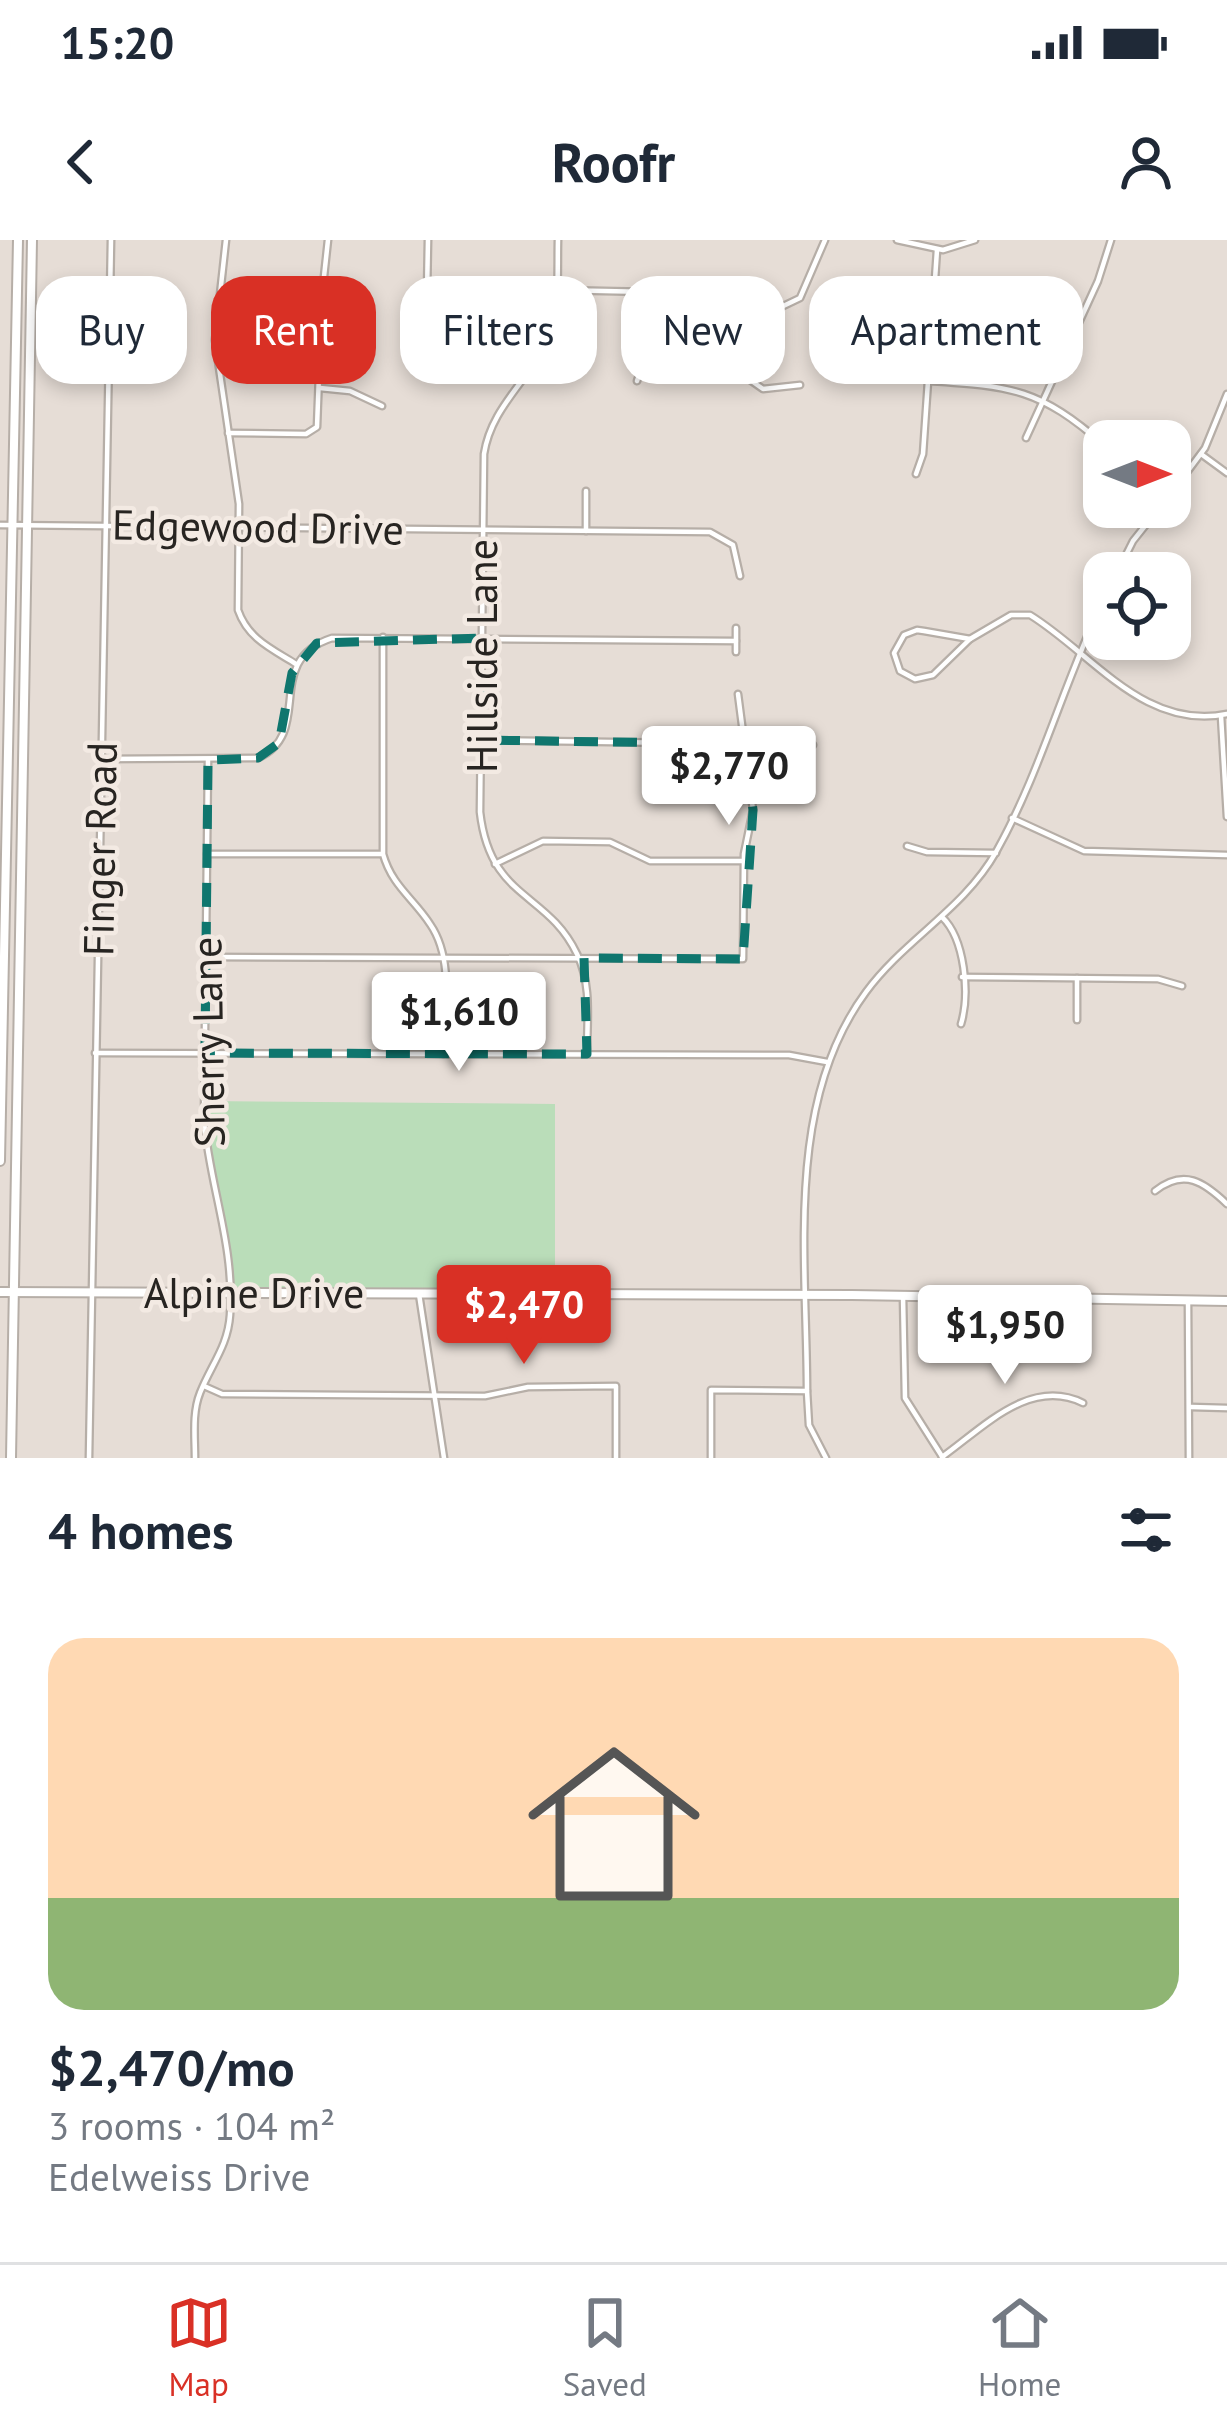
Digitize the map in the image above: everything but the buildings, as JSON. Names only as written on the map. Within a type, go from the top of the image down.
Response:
[{"type":"main road","points":[[0,1161],[18,240]]},
{"type":"main road","points":[[10,1458],[6,1293],[30,525],[32,240]]},
{"type":"main road","name":"Alpine Drive","points":[[6,1293],[1227,1301]]},
{"type":"street","name":"Finger Road","points":[[89,1458],[111,240]]},
{"type":"street","points":[[226,240],[215,340],[239,526],[237,602],[241,619],[258,640],[296,664]]},
{"type":"street","points":[[228,433],[310,433],[319,424],[328,240]]},
{"type":"street","points":[[428,240],[428,276]]},
{"type":"street","name":"Hillside Lane","points":[[557,276],[558,240]]},
{"type":"street","points":[[785,305],[800,298],[825,240]]},
{"type":"street","points":[[897,240],[937,250],[975,240]]},
{"type":"street","points":[[1026,438],[1098,280],[1111,240]]},
{"type":"street","points":[[935,276],[937,250]]},
{"type":"street","name":"Hillside Lane","points":[[495,864],[482,826],[484,454],[488,432],[518,384]]},
{"type":"street","points":[[756,384],[764,389],[800,385]]},
{"type":"street","points":[[916,474],[923,454],[928,384]]},
{"type":"street","points":[[965,384],[1002,387],[1045,400],[1083,429]]},
{"type":"street","points":[[320,388],[350,391],[382,406]]},
{"type":"street","points":[[1191,468],[1202,454],[1227,394]]},
{"type":"street","points":[[1202,454],[1227,473]]},
{"type":"street","points":[[586,491],[586,531]]},
{"type":"street","name":"Edgewood Drive","points":[[0,525],[710,532],[730,541],[737,551],[740,577]]},
{"type":"street","points":[[970,639],[913,631],[895,646],[895,663],[909,678],[928,678],[970,639],[1011,615],[1023,614],[1036,618],[1140,699],[1195,715],[1224,715],[1227,817]]},
{"type":"street","points":[[736,628],[736,652]]},
{"type":"street","points":[[383,637],[383,854],[398,888],[434,929],[444,958],[443,1054]]},
{"type":"street","points":[[102,759],[258,758],[279,743],[286,731],[296,664],[324,640],[736,640]]},
{"type":"street","points":[[826,1458],[809,1425],[807,1149],[827,1062],[878,976],[974,884],[996,853],[1083,643]]},
{"type":"street","points":[[206,957],[743,959],[743,861],[753,810],[738,694]]},
{"type":"street","points":[[481,740],[813,746]]},
{"type":"street","name":"Sherry Lane","points":[[195,1458],[195,1414],[224,1347],[230,1293],[226,1233],[206,1142],[208,760]]},
{"type":"street","points":[[1012,818],[1084,851],[1227,855]]},
{"type":"street","points":[[587,1054],[588,1000],[579,958],[560,928],[512,887],[495,864],[543,841],[610,842],[650,861],[743,861]]},
{"type":"street","points":[[907,846],[927,852],[996,853]]},
{"type":"street","points":[[207,854],[383,854]]},
{"type":"street","points":[[942,917],[956,935],[965,1000],[961,1024]]},
{"type":"street","points":[[962,976],[1158,979],[1182,986]]},
{"type":"street","points":[[1077,978],[1077,1020]]},
{"type":"street","points":[[95,1053],[789,1055],[827,1062]]},
{"type":"street","points":[[1155,1191],[1174,1180],[1191,1179],[1205,1184],[1227,1204]]},
{"type":"street","points":[[419,1294],[444,1458]]},
{"type":"street","points":[[903,1296],[905,1398],[943,1457],[1031,1397],[1058,1394],[1083,1403]]},
{"type":"street","points":[[1188,1300],[1189,1458]]},
{"type":"street","points":[[204,1385],[221,1394],[434,1396],[616,1386],[616,1458]]},
{"type":"street","points":[[711,1458],[711,1390],[807,1391]]},
{"type":"street","points":[[1189,1407],[1227,1408]]},
{"type":"highlighted area","points":[[482,638],[481,740],[745,744],[753,810],[743,959],[584,958],[587,1054],[205,1053],[208,760],[258,758],[279,743],[292,673],[317,643]]},
{"type":"green space","points":[[203,1101],[555,1104],[555,1294],[231,1293]]}]
